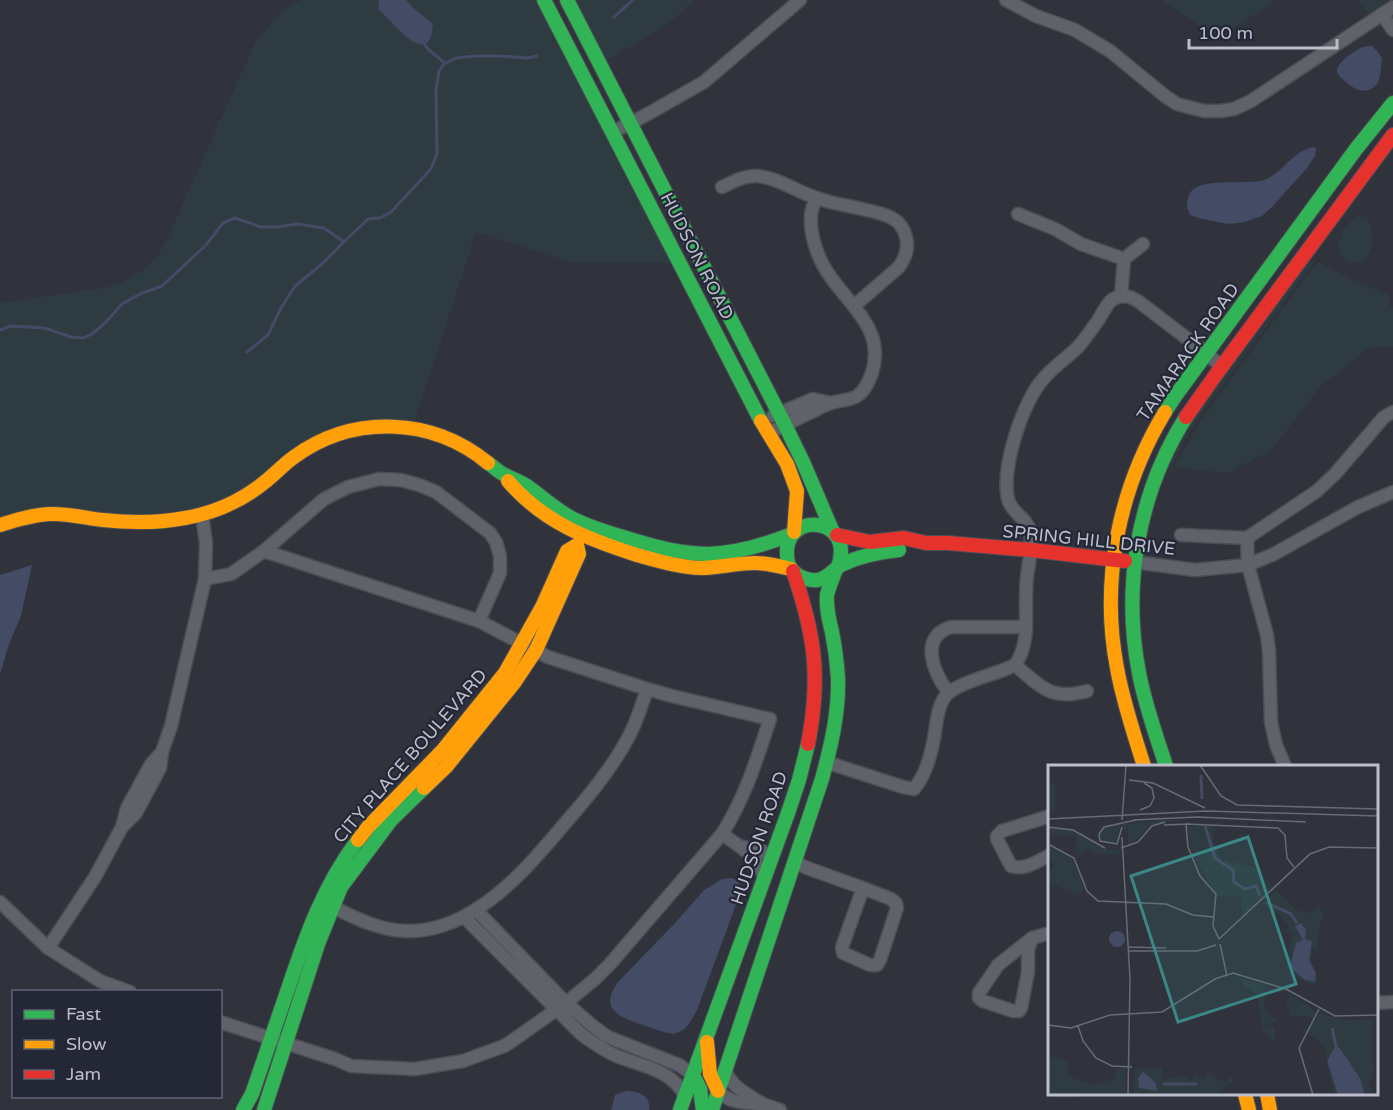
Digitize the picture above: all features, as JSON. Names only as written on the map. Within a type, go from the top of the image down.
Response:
[{"type":"street","name":"HUDSON ROAD","points":[[544,0],[791,473],[798,499],[793,533]]},
{"type":"street","name":"HUDSON ROAD","points":[[567,0],[782,419],[835,533]]},
{"type":"street","points":[[613,132],[704,82],[800,0]]},
{"type":"street","points":[[1006,0],[1036,16],[1075,30],[1110,51],[1177,104],[1204,111],[1234,109],[1251,101],[1393,7]]},
{"type":"street","points":[[1382,14],[1393,30]]},
{"type":"street","name":"TAMARACK ROAD","points":[[1144,765],[1123,698],[1111,627],[1114,560],[1118,530],[1140,458],[1161,418],[1206,353],[1356,149],[1393,103]]},
{"type":"street","name":"TAMARACK ROAD","points":[[1166,765],[1144,695],[1132,625],[1134,562],[1152,486],[1181,425],[1393,135]]},
{"type":"street","points":[[722,187],[745,177],[771,178],[816,198],[879,212],[897,222],[904,230],[906,239],[907,250],[904,260],[854,306]]},
{"type":"street","points":[[765,427],[782,419],[858,395],[868,384],[873,371],[874,341],[869,328],[831,278],[816,250],[811,214],[816,198]]},
{"type":"street","points":[[1018,214],[1055,229],[1082,244],[1124,259]]},
{"type":"street","points":[[1121,296],[1124,259],[1143,244]]},
{"type":"street","points":[[826,762],[903,788],[914,789],[920,782],[929,758],[941,705],[948,692],[1015,665],[1021,656],[1025,642],[1026,578],[1031,550],[1031,534],[1029,526],[1010,504],[1006,488],[1012,448],[1035,390],[1044,377],[1078,346],[1114,298],[1130,297],[1138,301],[1222,367]]},
{"type":"street","points":[[1285,765],[1276,746],[1271,722],[1267,635],[1248,565],[1247,538],[1317,491],[1335,474],[1384,417],[1393,412]]},
{"type":"street","points":[[0,525],[28,516],[51,514],[145,522],[202,515],[241,498],[315,444],[339,434],[364,428],[396,427],[440,435],[470,449],[502,473],[520,481],[569,517],[582,535],[598,542],[678,565],[704,568],[757,563],[792,570]]},
{"type":"street","points":[[205,579],[231,574],[264,552],[324,499],[348,487],[380,479],[400,480],[436,492],[490,534],[496,542],[500,556],[500,573],[479,621]]},
{"type":"street","name":"SPRING HILL DRIVE","points":[[835,533],[853,540],[870,542],[904,538],[926,543],[1031,550],[1195,570],[1248,565],[1274,554],[1358,507],[1393,492]]},
{"type":"street","points":[[48,948],[95,877],[122,826],[127,808],[151,764],[162,752],[171,726],[205,579],[206,543],[202,515]]},
{"type":"street","points":[[582,535],[699,555],[734,553],[764,546],[799,528],[820,524],[835,533],[841,543],[841,560],[826,601],[836,657],[838,692],[835,727],[782,900],[712,1110]]},
{"type":"street","points":[[793,533],[786,552],[788,564],[798,576],[812,580],[825,578],[837,568]]},
{"type":"street","name":"CITY PLACE BOULEVARD","points":[[264,1110],[318,944],[326,904],[337,871],[368,827],[443,750],[505,673],[542,607],[567,551],[582,535]]},
{"type":"street","name":"CITY PLACE BOULEVARD","points":[[243,1110],[252,1094],[303,944],[326,904],[391,820],[446,767],[514,683],[536,650],[579,554],[582,535]]},
{"type":"street","name":"SPRING HILL DRIVE","points":[[1181,536],[1247,538]]},
{"type":"street","name":"SPRING HILL DRIVE","points":[[837,568],[870,555],[926,543]]},
{"type":"street","points":[[222,1023],[351,1066],[415,1069],[463,1060],[504,1046],[595,979],[722,834],[747,788],[770,719],[672,696],[548,657],[479,621],[264,552]]},
{"type":"street","name":"HUDSON ROAD","points":[[680,1110],[786,820],[813,723],[816,661],[803,596],[792,570]]},
{"type":"street","points":[[948,692],[940,682],[931,656],[931,644],[943,630],[951,627],[1026,627]]},
{"type":"street","points":[[1015,665],[1042,687],[1052,692],[1071,695],[1087,691]]},
{"type":"street","points":[[326,904],[395,932],[428,930],[464,917],[476,910],[492,899],[535,859],[592,791],[609,769],[629,736],[647,689]]},
{"type":"street","points":[[1048,817],[1002,831],[997,836],[997,840],[1011,866],[1023,868],[1048,856]]},
{"type":"street","points":[[786,820],[786,848],[794,862],[804,868],[863,888],[891,899],[896,903],[897,908],[877,965],[870,965],[843,954],[842,947],[863,888]]},
{"type":"street","points":[[722,834],[743,847],[763,872],[764,881]]},
{"type":"street","points":[[743,847],[764,851],[772,858],[781,872],[782,900]]},
{"type":"street","points":[[0,902],[48,948],[100,981],[125,990]]},
{"type":"street","points":[[476,910],[561,1006],[580,1034],[614,1054],[660,1072],[676,1084],[685,1096]]},
{"type":"street","points":[[464,917],[561,1006],[608,1037],[685,1068],[693,1075],[700,1089],[704,1110]]},
{"type":"street","points":[[1032,938],[1028,950],[1028,972],[1019,1011],[982,1001],[979,993],[998,965],[1032,938],[1048,934]]},
{"type":"street","points":[[1378,1003],[1393,1002]]},
{"type":"street","points":[[706,1038],[711,1077],[718,1091],[740,1103],[764,1105],[780,1110]]},
{"type":"street","points":[[725,1071],[736,1087],[764,1105]]},
{"type":"street","points":[[1245,1095],[1249,1110]]},
{"type":"street","points":[[1267,1095],[1270,1110]]},
{"type":"shaded area","points":[[301,0],[538,0],[673,263],[574,263],[476,232],[414,423],[366,422],[243,490],[198,509],[151,515],[0,518],[0,303],[103,288],[122,283],[149,265],[159,254],[168,237],[255,43],[278,16]]},
{"type":"shaded area","points":[[575,0],[695,0],[666,25],[606,61]]},
{"type":"shaded area","points":[[1161,0],[1276,0],[1219,38]]},
{"type":"shaded area","points":[[1359,0],[1386,0],[1387,1],[1369,14]]},
{"type":"shaded area","points":[[1359,216],[1366,218],[1370,224],[1372,245],[1368,255],[1362,261],[1348,262],[1339,250],[1340,241],[1349,223]]},
{"type":"shaded area","points":[[1314,261],[1198,418],[1171,467],[1168,466],[1182,437],[1204,404],[1308,262]]},
{"type":"shaded area","points":[[1319,262],[1348,278],[1389,295],[1389,305],[1393,309],[1393,347],[1370,347],[1320,387],[1272,449],[1228,473],[1175,467],[1200,422]]},
{"type":"water","points":[[379,0],[406,0],[433,25],[430,39],[425,44],[417,44],[409,39],[378,9]]},
{"type":"water","points":[[1372,46],[1382,59],[1379,80],[1367,91],[1358,90],[1340,76],[1337,68],[1356,51]]},
{"type":"water","points":[[1315,147],[1315,156],[1307,168],[1262,216],[1228,224],[1190,215],[1187,208],[1188,200],[1195,188],[1227,182],[1260,181],[1275,174],[1300,153]]},
{"type":"water","points":[[32,565],[21,616],[0,674],[0,575]]},
{"type":"water","points":[[732,878],[739,883],[741,891],[697,1010],[688,1025],[673,1034],[631,1021],[618,1014],[613,1009],[610,998],[619,981],[704,890],[722,879]]},
{"type":"water","points":[[626,1091],[646,1097],[649,1110],[611,1110],[615,1095]]},
{"type":"waterway","points":[[614,17],[633,0]]},
{"type":"waterway","points":[[424,44],[445,63]]},
{"type":"waterway","points":[[0,330],[11,326],[45,328],[71,337],[83,338],[92,334],[122,304],[162,286],[206,245],[223,223],[235,218],[261,227],[298,224],[324,228],[344,242],[368,219],[380,218],[391,212],[431,169],[437,154],[436,90],[439,71],[444,64],[456,58],[475,56],[527,58],[537,56]]},
{"type":"waterway","points":[[247,352],[268,335],[295,286],[343,243]]},
{"type":"traffic: fast","points":[[544,0],[761,421]]},
{"type":"traffic: fast","points":[[567,0],[785,425],[832,530]]},
{"type":"traffic: fast","points":[[1165,412],[1356,149],[1393,103]]},
{"type":"traffic: fast","points":[[1166,765],[1139,673],[1132,607],[1138,541],[1146,508],[1156,477],[1186,417]]},
{"type":"traffic: fast","points":[[488,463],[501,473],[527,486],[574,520],[669,550],[708,554],[727,553],[768,543],[792,534]]},
{"type":"traffic: fast","points":[[838,567],[841,550],[837,537],[829,529],[818,525],[807,526],[796,531],[789,541],[787,557],[790,568],[798,576],[812,580],[825,578],[841,565],[855,559],[899,550]]},
{"type":"traffic: fast","points":[[712,1110],[822,779],[828,754],[836,717],[838,678],[827,609],[827,595],[836,569]]},
{"type":"traffic: fast","points":[[680,1110],[788,813],[808,744]]},
{"type":"traffic: fast","points":[[264,1110],[318,944],[341,887],[391,820],[424,788]]},
{"type":"traffic: fast","points":[[243,1110],[252,1094],[301,950],[325,893],[358,840]]},
{"type":"traffic: fast","points":[[693,1075],[700,1089],[703,1110]]},
{"type":"traffic: slow","points":[[1144,765],[1117,668],[1112,635],[1113,568],[1117,535],[1125,503],[1149,441],[1165,412]]},
{"type":"traffic: slow","points":[[761,421],[787,464],[797,491],[794,532]]},
{"type":"traffic: slow","points":[[0,525],[49,514],[134,522],[165,521],[196,516],[228,505],[248,494],[294,457],[317,443],[341,433],[367,428],[392,427],[418,430],[442,437],[466,448],[488,463]]},
{"type":"traffic: slow","points":[[508,481],[536,508],[551,518],[583,535],[637,555],[692,567],[707,568],[755,563],[791,569]]},
{"type":"traffic: slow","points":[[358,840],[443,750],[505,673],[542,607],[567,551],[577,545]]},
{"type":"traffic: slow","points":[[424,788],[446,767],[514,683],[536,650],[579,554],[577,545]]},
{"type":"traffic: slow","points":[[707,1042],[710,1074],[718,1091]]},
{"type":"traffic: slow","points":[[1245,1095],[1249,1110]]},
{"type":"traffic: slow","points":[[1267,1095],[1270,1110]]},
{"type":"traffic: jam","points":[[1186,417],[1393,135]]},
{"type":"traffic: jam","points":[[837,535],[870,542],[904,538],[926,543],[1031,550],[1125,561]]},
{"type":"traffic: jam","points":[[793,571],[811,636],[814,656],[814,698],[808,744]]}]
